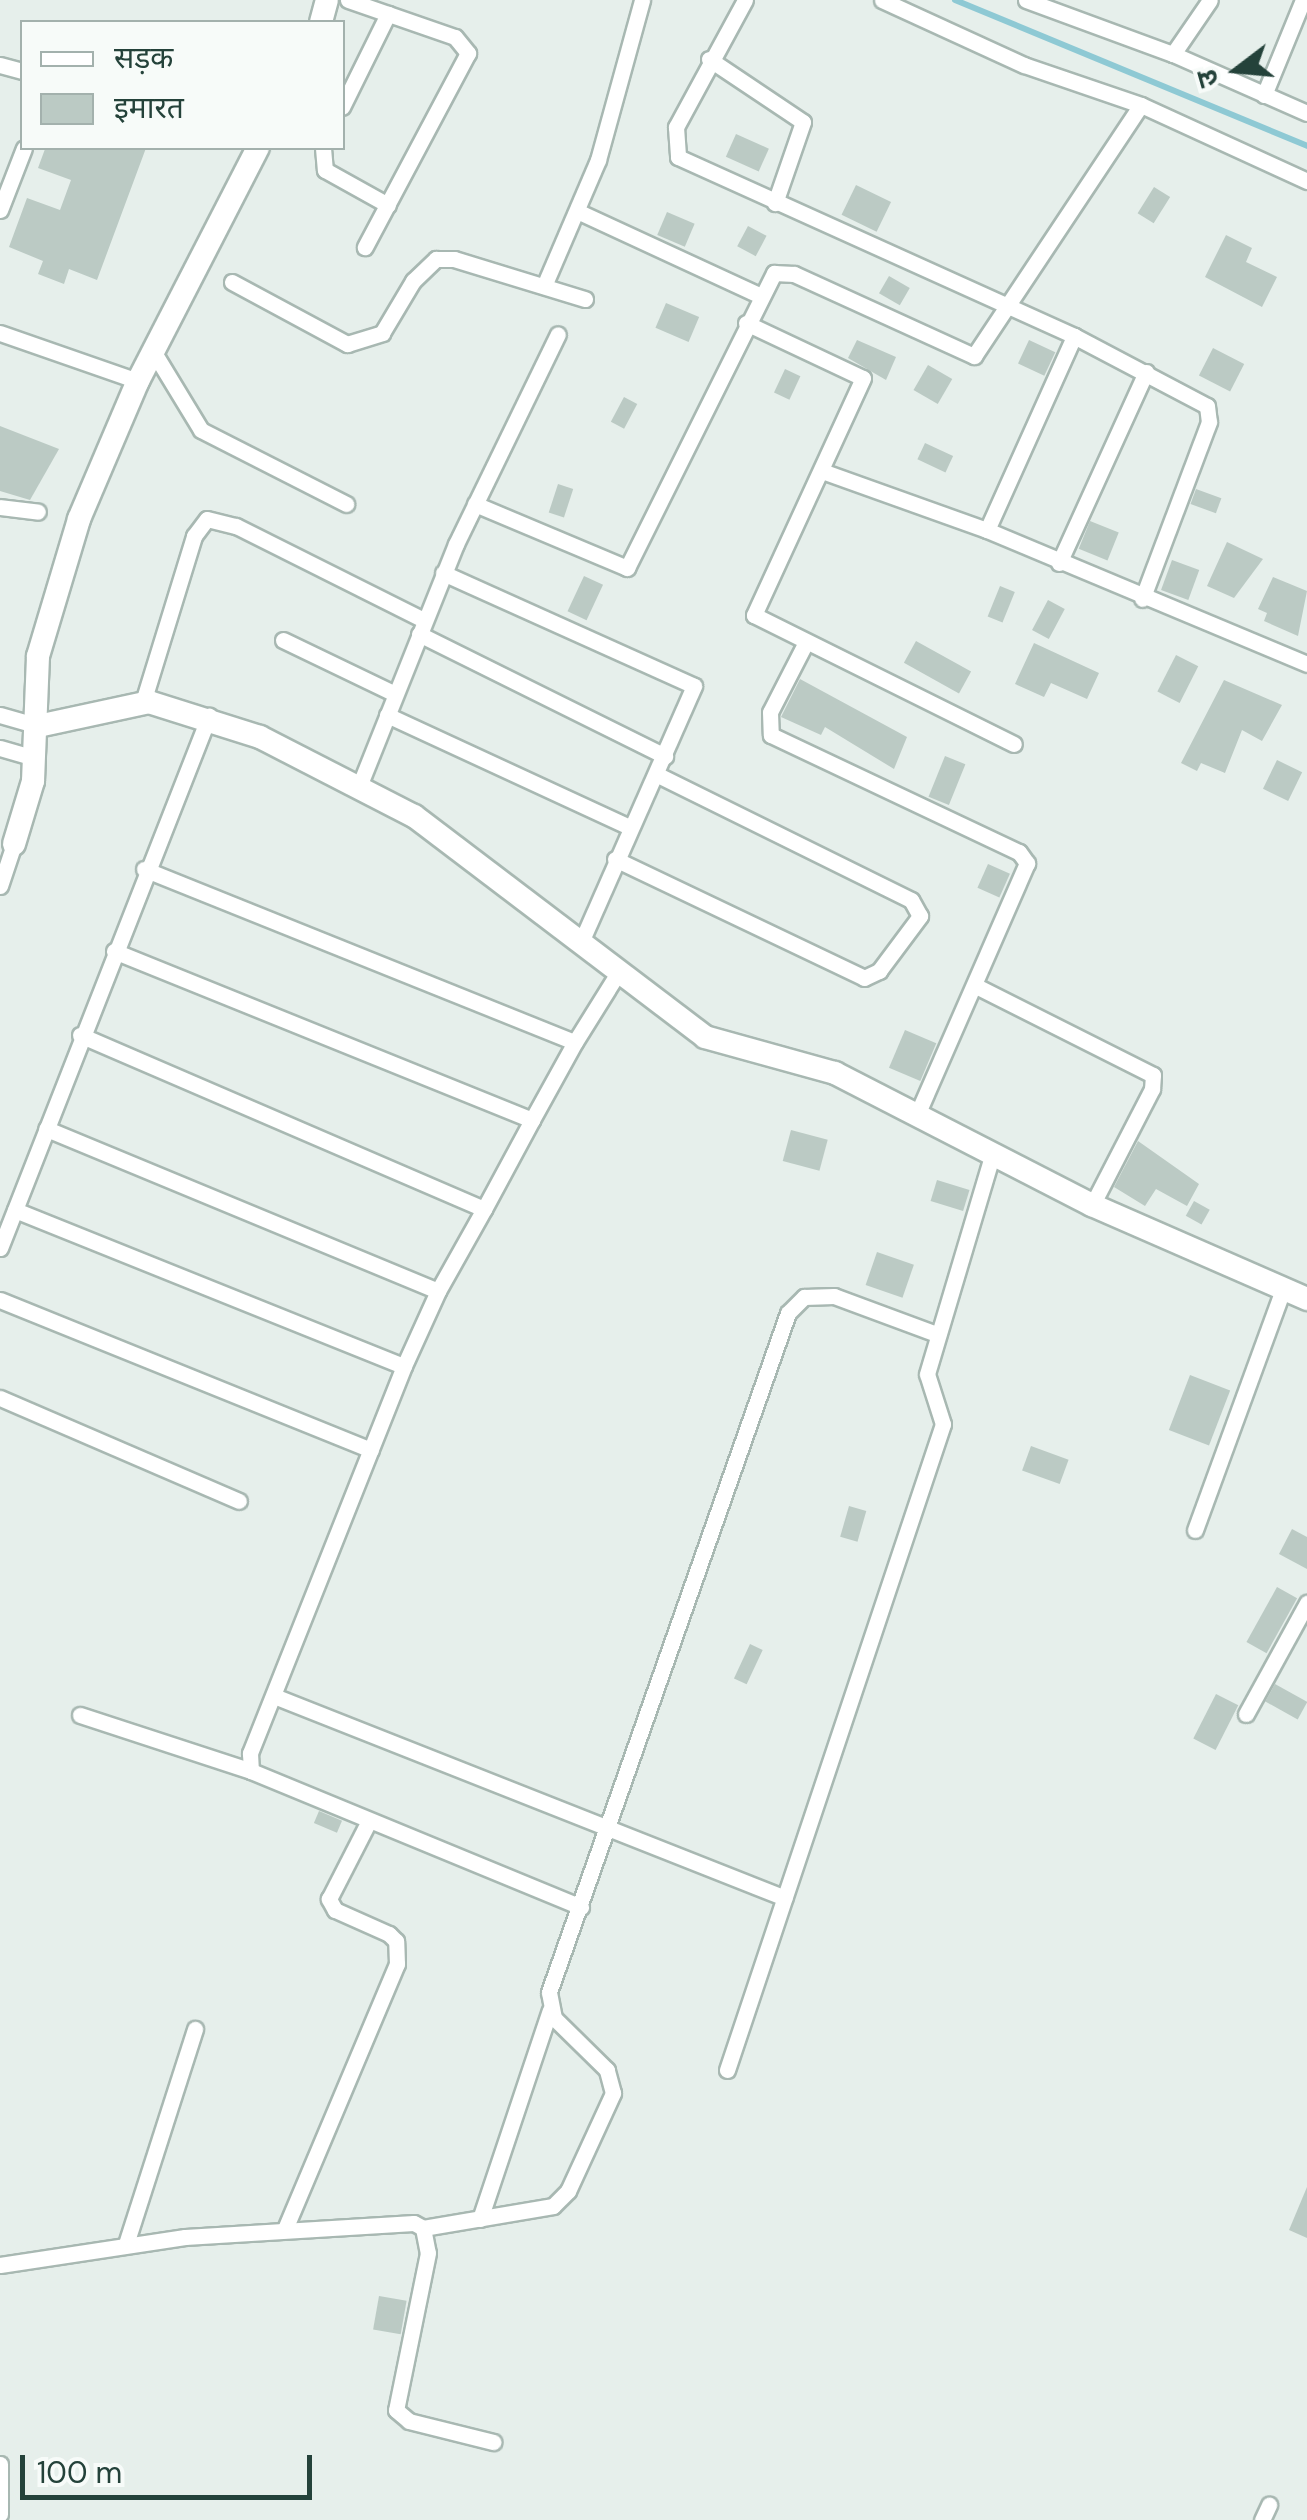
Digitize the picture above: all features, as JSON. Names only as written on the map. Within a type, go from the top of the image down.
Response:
[{"type":"street","points":[[348,0],[455,37],[468,53],[365,248]]},
{"type":"street","points":[[544,286],[598,160],[642,0]]},
{"type":"street","points":[[745,0],[709,60],[676,128],[674,148],[683,161],[1074,336],[1200,400],[1210,413],[1142,599]]},
{"type":"street","points":[[882,0],[1024,64],[1142,104],[1307,182]]},
{"type":"street","points":[[1026,0],[1173,54],[1307,113]]},
{"type":"street","points":[[1264,96],[1303,0]]},
{"type":"street","points":[[1173,54],[1204,1]]},
{"type":"street","points":[[345,101],[388,14]]},
{"type":"street","points":[[709,60],[804,122],[776,203]]},
{"type":"street","points":[[475,504],[627,568],[758,295],[774,273],[786,271],[970,357],[1008,307],[1142,104]]},
{"type":"street","points":[[0,210],[23,150]]},
{"type":"street","points":[[0,886],[34,769],[38,656],[52,600],[138,381],[257,150]]},
{"type":"street","points":[[323,150],[325,170],[388,205]]},
{"type":"street","points":[[576,211],[758,295]]},
{"type":"street","points":[[232,282],[347,344],[382,333],[413,281],[436,259],[585,299]]},
{"type":"street","points":[[746,322],[861,374],[822,470],[754,615],[804,644],[1014,744]]},
{"type":"street","points":[[0,333],[138,381]]},
{"type":"street","points":[[360,784],[443,573],[558,334]]},
{"type":"street","points":[[987,530],[1074,336]]},
{"type":"street","points":[[153,351],[201,430],[346,504]]},
{"type":"street","points":[[1059,563],[1146,372]]},
{"type":"street","points":[[822,470],[987,530],[1142,599],[1307,664]]},
{"type":"street","points":[[0,507],[38,512]]},
{"type":"street","points":[[143,702],[194,536],[207,519],[236,526],[665,756]]},
{"type":"street","points":[[443,573],[694,686],[581,942]]},
{"type":"street","points":[[283,640],[395,694]]},
{"type":"street","points":[[804,644],[770,712],[772,735],[1025,858],[1027,872],[918,1112]]},
{"type":"street","points":[[0,715],[38,726],[143,702],[208,716],[360,784],[465,851],[705,1037],[818,1066],[918,1112],[992,1156],[1092,1205],[1307,1300]]},
{"type":"street","points":[[387,715],[630,827]]},
{"type":"street","points":[[0,1248],[144,869],[208,716]]},
{"type":"street","points":[[0,748],[34,769]]},
{"type":"street","points":[[615,859],[864,978],[879,970],[920,916],[911,900],[656,774]]},
{"type":"street","points":[[144,869],[576,1042]]},
{"type":"street","points":[[114,951],[532,1120]]},
{"type":"street","points":[[251,1771],[250,1753],[404,1366],[438,1291],[618,973]]},
{"type":"street","points":[[976,986],[1153,1075],[1152,1089],[1092,1205]]},
{"type":"street","points":[[80,1035],[484,1209]]},
{"type":"street","points":[[46,1129],[438,1291]]},
{"type":"street","points":[[727,2070],[942,1424],[927,1374],[992,1156]]},
{"type":"street","points":[[14,1210],[404,1366]]},
{"type":"street","points":[[1195,1530],[1283,1289]]},
{"type":"street","points":[[480,2219],[550,2010],[548,1992],[788,1313],[804,1297],[834,1296],[936,1334]]},
{"type":"street","points":[[0,1300],[371,1450]]},
{"type":"street","points":[[0,1398],[239,1500]]},
{"type":"street","points":[[1246,1714],[1301,1630],[1307,1603]]},
{"type":"street","points":[[274,1696],[785,1898]]},
{"type":"street","points":[[80,1715],[251,1771],[581,1907]]},
{"type":"street","points":[[285,2229],[397,1964],[396,1942],[389,1934],[335,1910],[328,1899],[369,1821]]},
{"type":"street","points":[[0,2265],[126,2244],[285,2229],[400,2222],[423,2228],[560,2200],[613,2094],[607,2070],[550,2010]]},
{"type":"street","points":[[126,2244],[195,2029]]},
{"type":"street","points":[[423,2228],[424,2282],[396,2410],[409,2421],[493,2442]]},
{"type":"street","points":[[0,2464],[0,2514]]},
{"type":"building","points":[[736,134],[769,149],[759,171],[726,157]]},
{"type":"building","points":[[45,150],[145,150],[97,280],[69,269],[64,284],[38,274],[43,261],[9,247],[27,198],[60,210],[71,180],[38,168]]},
{"type":"building","points":[[856,185],[891,202],[877,232],[842,215]]},
{"type":"building","points":[[1154,187],[1170,197],[1154,223],[1138,213]]},
{"type":"building","points":[[667,212],[695,224],[685,247],[657,235]]},
{"type":"building","points":[[748,226],[767,236],[756,256],[737,246]]},
{"type":"building","points":[[1226,235],[1252,248],[1246,262],[1277,277],[1262,307],[1205,277]]},
{"type":"building","points":[[889,276],[910,288],[900,305],[879,293]]},
{"type":"building","points":[[666,303],[699,317],[689,342],[655,328]]},
{"type":"building","points":[[857,340],[896,357],[886,380],[848,358]]},
{"type":"building","points":[[1029,340],[1055,352],[1044,376],[1018,364]]},
{"type":"building","points":[[1213,348],[1244,364],[1230,392],[1199,376]]},
{"type":"building","points":[[928,365],[952,379],[938,404],[914,390]]},
{"type":"building","points":[[785,369],[800,376],[789,400],[774,393]]},
{"type":"building","points":[[624,397],[637,404],[624,429],[611,422]]},
{"type":"building","points":[[0,426],[59,449],[30,500],[0,491]]},
{"type":"building","points":[[925,443],[953,456],[945,472],[917,459]]},
{"type":"building","points":[[558,484],[573,489],[564,517],[549,513]]},
{"type":"building","points":[[1196,489],[1221,498],[1216,513],[1191,504]]},
{"type":"building","points":[[1090,521],[1119,533],[1108,560],[1079,549]]},
{"type":"building","points":[[1227,542],[1263,559],[1234,598],[1207,586]]},
{"type":"building","points":[[1172,560],[1199,570],[1188,600],[1161,590]]},
{"type":"building","points":[[584,576],[603,585],[587,620],[568,611]]},
{"type":"building","points":[[1273,577],[1307,591],[1298,636],[1264,621],[1267,613],[1258,609]]},
{"type":"building","points":[[1000,586],[1015,592],[1002,623],[988,617]]},
{"type":"building","points":[[1048,600],[1065,609],[1049,639],[1032,630]]},
{"type":"building","points":[[916,641],[971,672],[959,693],[904,663]]},
{"type":"building","points":[[1034,643],[1099,673],[1087,699],[1051,683],[1044,697],[1015,684]]},
{"type":"building","points":[[1176,655],[1198,666],[1180,703],[1157,692]]},
{"type":"building","points":[[800,679],[907,737],[894,769],[825,727],[821,735],[781,717]]},
{"type":"building","points":[[1224,680],[1282,705],[1262,741],[1242,730],[1225,773],[1201,763],[1197,771],[1181,763]]},
{"type":"building","points":[[945,756],[965,764],[949,805],[929,797]]},
{"type":"building","points":[[1277,760],[1302,772],[1288,801],[1263,789]]},
{"type":"building","points":[[988,864],[1010,874],[999,898],[977,888]]},
{"type":"building","points":[[905,1030],[936,1043],[920,1081],[889,1068]]},
{"type":"building","points":[[791,1130],[828,1140],[819,1171],[783,1161]]},
{"type":"building","points":[[1138,1141],[1199,1184],[1187,1206],[1156,1189],[1145,1206],[1114,1187]]},
{"type":"building","points":[[937,1180],[970,1190],[963,1211],[931,1201]]},
{"type":"building","points":[[1194,1201],[1210,1210],[1202,1225],[1186,1216]]},
{"type":"building","points":[[877,1252],[914,1265],[902,1298],[866,1285]]},
{"type":"building","points":[[1190,1375],[1230,1390],[1209,1445],[1169,1430]]},
{"type":"building","points":[[1031,1446],[1069,1460],[1060,1484],[1022,1470]]},
{"type":"building","points":[[849,1506],[866,1511],[857,1542],[840,1537]]},
{"type":"building","points":[[1292,1529],[1307,1537],[1307,1569],[1279,1554]]},
{"type":"building","points":[[1277,1587],[1297,1598],[1267,1653],[1246,1642]]},
{"type":"building","points":[[750,1644],[763,1650],[747,1684],[734,1678]]},
{"type":"building","points":[[1275,1684],[1307,1702],[1298,1719],[1265,1701]]},
{"type":"building","points":[[1216,1694],[1238,1705],[1216,1750],[1193,1739]]},
{"type":"building","points":[[319,1811],[342,1821],[337,1833],[314,1823]]},
{"type":"building","points":[[1307,2187],[1307,2238],[1289,2230]]},
{"type":"building","points":[[379,2296],[407,2301],[401,2334],[373,2329]]},
{"type":"waterway","points":[[955,0],[1307,146]]}]
